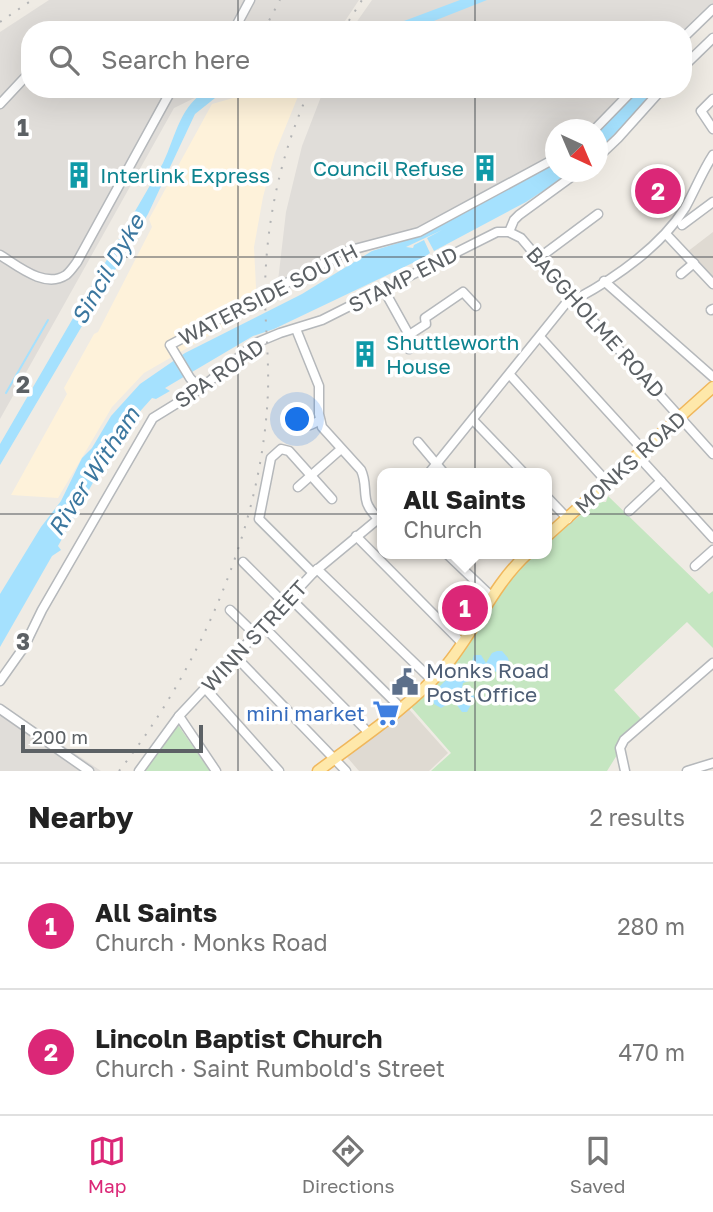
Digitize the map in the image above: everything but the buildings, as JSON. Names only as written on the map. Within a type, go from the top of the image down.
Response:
[{"type":"main road","name":"MONKS ROAD","points":[[552,532],[713,387]]},
{"type":"main road","points":[[318,771],[432,680],[462,643],[521,559]]},
{"type":"street","points":[[239,21],[250,0]]},
{"type":"street","points":[[692,29],[713,9]]},
{"type":"street","points":[[692,58],[713,38]]},
{"type":"street","points":[[0,104],[21,82]]},
{"type":"street","points":[[0,256],[40,278],[52,280],[66,275],[78,262],[167,98]]},
{"type":"street","points":[[605,119],[625,98]]},
{"type":"street","points":[[608,147],[654,98]]},
{"type":"street","points":[[713,99],[701,111],[713,129]]},
{"type":"street","points":[[678,223],[713,155]]},
{"type":"street","name":"WATERSIDE SOUTH","points":[[200,389],[170,345],[347,251],[419,232],[545,163]]},
{"type":"street","points":[[509,232],[519,215],[564,182]]},
{"type":"street","points":[[433,468],[574,297],[640,257],[678,223],[713,202]]},
{"type":"street","points":[[539,258],[598,214]]},
{"type":"street","name":"BAGGHOLME ROAD","points":[[509,232],[521,238],[713,454]]},
{"type":"street","name":"STAMP END","points":[[296,329],[322,320],[384,290],[486,236],[509,232]]},
{"type":"street","points":[[666,234],[713,284]]},
{"type":"street","points":[[681,274],[694,263]]},
{"type":"street","points":[[604,281],[713,377]]},
{"type":"street","points":[[384,290],[410,335],[409,349]]},
{"type":"street","points":[[410,335],[426,324],[425,318],[463,292],[477,306]]},
{"type":"street","points":[[296,329],[319,386],[320,420],[323,427],[361,470],[365,478],[365,498],[368,506],[377,514]]},
{"type":"street","name":"SPA ROAD","points":[[0,681],[24,647],[42,610],[149,421],[200,389],[256,343],[296,329]]},
{"type":"street","points":[[540,337],[661,481],[713,538]]},
{"type":"street","points":[[510,375],[608,483]]},
{"type":"street","points":[[298,409],[297,422],[302,426],[306,427],[320,420]]},
{"type":"street","points":[[473,420],[519,468]]},
{"type":"street","points":[[418,442],[439,468]]},
{"type":"street","points":[[332,499],[289,451],[281,449],[271,458],[259,519],[432,680]]},
{"type":"street","points":[[298,487],[341,449]]},
{"type":"street","points":[[629,511],[661,481]]},
{"type":"street","points":[[552,502],[568,519]]},
{"type":"street","name":"WINN STREET","points":[[139,771],[179,716],[234,656],[315,571],[377,519]]},
{"type":"street","points":[[356,536],[377,557]]},
{"type":"street","points":[[695,566],[713,550]]},
{"type":"street","points":[[379,559],[462,643]]},
{"type":"street","points":[[452,559],[492,597]]},
{"type":"street","points":[[243,562],[400,707]]},
{"type":"street","points":[[230,610],[256,634]]},
{"type":"street","points":[[263,626],[368,732]]},
{"type":"street","points":[[234,656],[346,771]]},
{"type":"street","points":[[625,771],[620,748],[624,740],[713,663]]},
{"type":"street","points":[[205,688],[279,771]]},
{"type":"street","points":[[0,709],[89,771]]},
{"type":"street","points":[[179,716],[216,771]]},
{"type":"street","points":[[687,771],[713,763]]},
{"type":"shaded area","points":[[49,0],[359,0],[345,21],[21,21],[21,98],[195,98],[174,108],[0,419],[0,32]]},
{"type":"shaded area","points":[[372,0],[713,0],[713,12],[692,33],[692,21],[357,21]]},
{"type":"shaded area","points":[[233,98],[297,98],[275,153],[263,197],[254,247],[257,308],[144,373],[112,407],[58,498],[11,495],[67,394],[64,388],[94,334],[98,332],[152,227],[149,219],[212,104]]},
{"type":"shaded area","points":[[321,98],[628,98],[607,119],[545,119],[545,167],[408,240],[357,254],[285,292],[278,281],[286,212],[302,146]]},
{"type":"shaded area","points":[[713,232],[713,281],[687,252]]},
{"type":"shaded area","points":[[0,703],[101,771],[0,771]]},
{"type":"shaded area","points":[[407,707],[448,753],[429,771],[359,771],[347,757]]},
{"type":"green space","points":[[608,496],[709,594],[713,591],[713,648],[687,622],[614,690],[641,719],[622,739],[617,755],[607,771],[431,771],[451,753],[410,706],[525,562],[529,559],[552,559],[552,539],[596,502],[606,502]]},
{"type":"green space","points":[[178,725],[210,771],[145,771]]},
{"type":"water","points":[[460,0],[487,0],[434,21],[404,21]]},
{"type":"water","name":"Sincil Dyke","points":[[197,98],[215,98],[195,114],[148,214],[0,465],[0,444],[163,163],[180,121]]},
{"type":"water","points":[[628,98],[649,98],[608,141],[608,119]]},
{"type":"water","name":"River Witham","points":[[545,167],[545,182],[557,182],[526,202],[434,251],[427,238],[442,230],[406,247],[413,248],[424,240],[430,253],[274,329],[253,336],[165,388],[170,391],[156,399],[152,398],[135,417],[125,437],[106,459],[58,546],[61,550],[52,556],[0,647],[0,594],[41,527],[61,501],[82,458],[92,448],[111,416],[140,384],[185,353],[302,294],[372,251],[408,240]]},
{"type":"water","points":[[502,651],[508,658],[509,662],[504,670],[497,672],[483,668],[477,672],[478,678],[463,683],[461,694],[465,696],[471,693],[475,697],[467,712],[462,712],[454,701],[441,708],[434,704],[432,697],[444,682],[460,672],[469,673],[474,655],[481,655],[486,663],[492,653]]},
{"type":"waterway","points":[[6,393],[48,320]]},
{"type":"railway","points":[[0,22],[32,0]]},
{"type":"railway","points":[[269,21],[280,0]]},
{"type":"railway","points":[[349,21],[362,0]]},
{"type":"railway","points":[[119,771],[149,730],[201,640],[240,542],[254,492],[264,441],[268,391],[265,290],[268,238],[283,162],[306,98]]},
{"type":"place","name":"Council Refuse","points":[[485,168]]},
{"type":"place","name":"Interlink Express","points":[[79,175]]},
{"type":"place","name":"Lincoln Baptist Church","points":[[658,191]]},
{"type":"place","name":"Shuttleworth House","points":[[365,354]]},
{"type":"place","name":"All Saints","points":[[465,608]]},
{"type":"place","name":"Monks Road Post Office","points":[[405,682]]},
{"type":"place","name":"mini market","points":[[386,713]]}]
